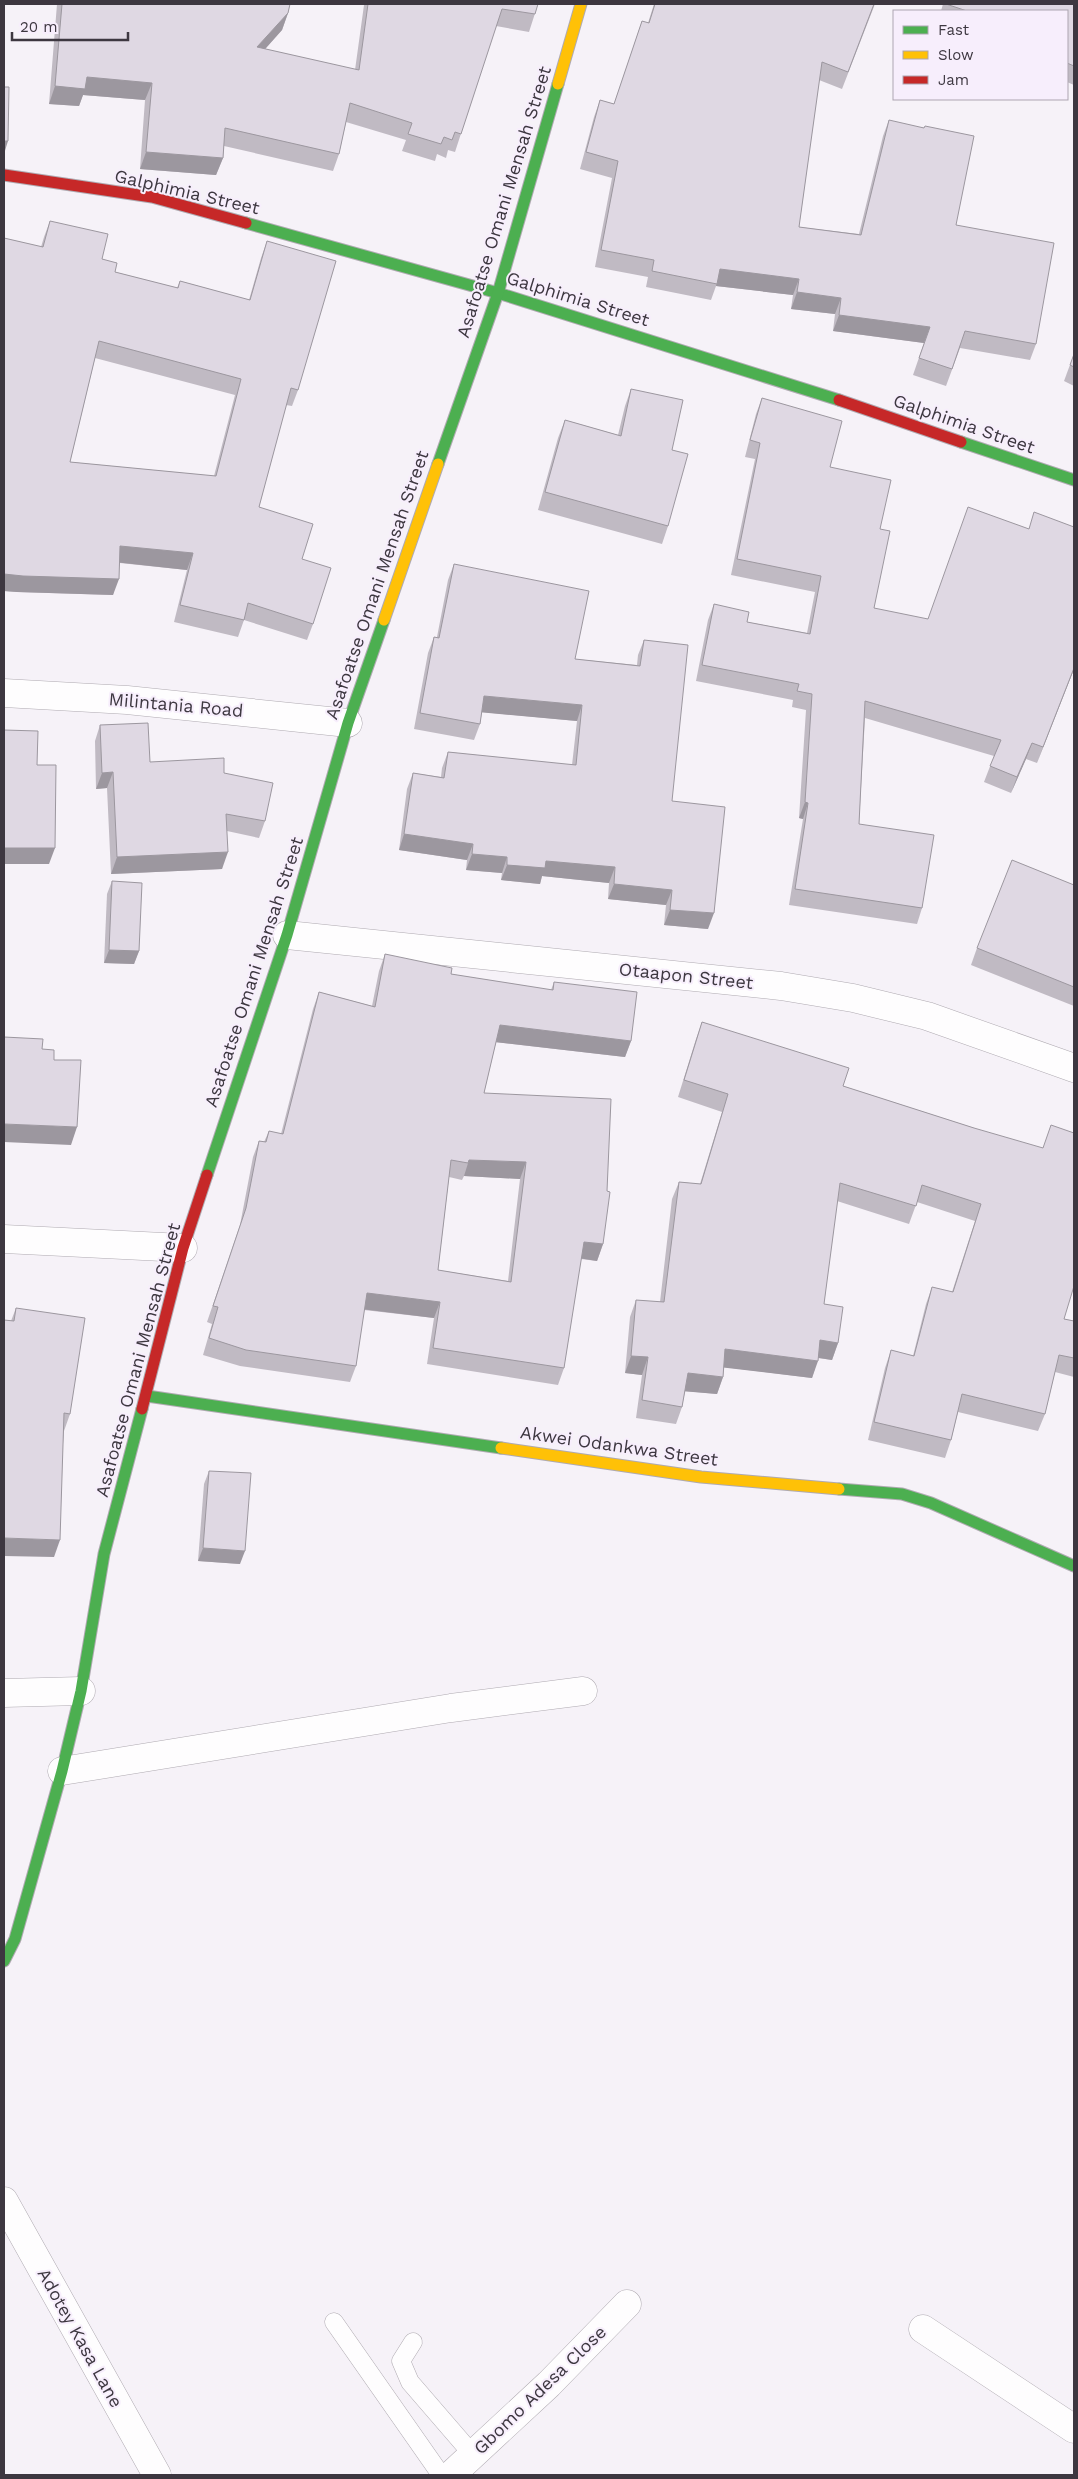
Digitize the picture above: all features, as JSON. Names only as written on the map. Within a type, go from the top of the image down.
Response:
[{"type":"street","name":"Asafoatse Omani Mensah Street","points":[[4,1961],[15,1939],[62,1771],[81,1691],[104,1554],[147,1396],[184,1248],[287,936],[348,723],[498,293],[581,4]]},
{"type":"street","name":"Galphimia Street","points":[[4,175],[152,198],[498,293],[799,387],[1074,480]]},
{"type":"street","name":"Milintania Road","points":[[4,693],[127,700],[348,723]]},
{"type":"street","name":"Otaapon Street","points":[[287,936],[781,986],[853,998],[928,1016],[1074,1068]]},
{"type":"street","points":[[4,1239],[184,1248]]},
{"type":"street","name":"Akwei Odankwa Street","points":[[147,1396],[701,1477],[902,1494],[931,1502],[1074,1565]]},
{"type":"street","points":[[4,1693],[81,1691]]},
{"type":"street","points":[[62,1771],[451,1708],[584,1691]]},
{"type":"street","name":"Adotey Kasa Lane","points":[[4,2201],[157,2475]]},
{"type":"street","name":"Gbomo Adesa Close","points":[[451,2475],[549,2384],[627,2304]]},
{"type":"street","points":[[923,2329],[1074,2429]]},
{"type":"lane","points":[[334,2322],[441,2475]]},
{"type":"lane","points":[[413,2342],[401,2361],[410,2382],[473,2455]]},
{"type":"building","points":[[62,4],[290,4],[288,13],[257,47],[359,70],[368,4],[538,4],[535,14],[502,9],[461,134],[455,132],[452,140],[444,137],[441,144],[408,134],[412,123],[350,103],[339,154],[225,128],[223,158],[146,152],[152,83],[87,77],[85,89],[55,86]]},
{"type":"building","points":[[655,4],[874,4],[848,72],[822,62],[799,227],[861,235],[889,120],[974,136],[956,225],[1054,243],[1036,344],[965,331],[952,369],[919,358],[930,327],[839,315],[841,298],[797,292],[799,279],[720,269],[717,284],[652,271],[654,260],[601,250],[618,161],[586,152],[600,100],[614,104],[642,21],[649,23]]},
{"type":"building","points":[[946,4],[1074,4],[1074,66],[1068,63],[1068,10],[964,10]]},
{"type":"building","points":[[4,87],[9,87],[8,141],[4,141]]},
{"type":"building","points":[[50,221],[108,234],[102,259],[117,263],[115,272],[178,288],[180,281],[250,300],[267,241],[336,261],[298,390],[291,388],[259,507],[313,524],[302,559],[331,568],[313,624],[248,603],[244,620],[180,605],[193,553],[120,546],[119,579],[4,574],[4,238],[43,247]],"holes":[[[99,341],[241,379],[216,476],[70,462]]]},
{"type":"building","points":[[1074,354],[1074,367],[1070,365]]},
{"type":"building","points":[[631,389],[683,400],[672,450],[688,454],[668,526],[545,492],[565,420],[621,436]]},
{"type":"building","points":[[762,398],[842,421],[830,467],[891,480],[880,529],[890,531],[874,608],[928,619],[968,507],[1029,529],[1034,512],[1074,527],[1074,668],[1043,747],[1032,743],[1017,777],[990,766],[1001,740],[865,701],[859,824],[934,835],[922,908],[795,889],[808,803],[805,802],[812,694],[797,691],[799,684],[702,665],[714,604],[749,612],[747,622],[810,634],[821,576],[737,559],[760,443],[750,440]]},
{"type":"building","points":[[454,564],[589,591],[575,659],[640,666],[644,640],[688,645],[672,801],[725,807],[714,913],[670,910],[672,890],[614,884],[615,867],[546,861],[545,868],[507,865],[507,857],[472,854],[473,844],[404,834],[413,773],[444,778],[448,752],[576,765],[582,705],[484,696],[480,724],[420,713],[434,637],[439,638]]},
{"type":"building","points":[[148,723],[150,762],[224,758],[224,773],[273,783],[265,821],[226,814],[228,852],[117,857],[113,772],[102,773],[100,725]]},
{"type":"building","points":[[4,730],[38,731],[37,765],[56,765],[55,848],[4,848]]},
{"type":"building","points":[[1012,860],[1074,885],[1074,987],[977,948]]},
{"type":"building","points":[[112,881],[142,883],[139,951],[109,950]]},
{"type":"building","points":[[385,954],[452,968],[451,974],[553,990],[554,982],[637,992],[631,1041],[500,1025],[484,1093],[611,1099],[607,1191],[610,1192],[603,1244],[584,1242],[564,1368],[433,1348],[440,1302],[367,1293],[356,1366],[246,1350],[209,1338],[218,1307],[213,1306],[246,1208],[259,1141],[266,1142],[269,1131],[283,1134],[319,992],[375,1007]],"holes":[[[451,1160],[468,1163],[469,1160],[526,1162],[511,1282],[438,1270]]]},
{"type":"building","points":[[702,1022],[849,1068],[843,1086],[974,1128],[1043,1148],[1051,1125],[1074,1133],[1074,1286],[1064,1319],[1074,1321],[1074,1358],[1059,1355],[1045,1414],[962,1394],[951,1440],[874,1422],[891,1350],[914,1356],[932,1287],[953,1292],[981,1204],[922,1185],[916,1206],[840,1183],[824,1304],[843,1307],[838,1343],[820,1340],[818,1361],[725,1349],[723,1377],[688,1373],[682,1407],[642,1400],[648,1357],[631,1356],[636,1300],[664,1302],[679,1182],[701,1184],[728,1094],[684,1080]]},
{"type":"building","points":[[4,1037],[43,1039],[42,1049],[54,1050],[54,1060],[81,1060],[77,1127],[4,1124]]},
{"type":"building","points":[[16,1308],[85,1318],[70,1414],[64,1413],[60,1540],[4,1538],[4,1320],[14,1321]]},
{"type":"building","points":[[209,1471],[251,1473],[245,1551],[203,1548]]},
{"type":"traffic: fast","points":[[438,464],[498,293],[558,84]]},
{"type":"traffic: fast","points":[[246,223],[498,293],[839,400]]},
{"type":"traffic: fast","points":[[961,442],[1074,480]]},
{"type":"traffic: fast","points":[[207,1175],[287,935],[348,723],[384,620]]},
{"type":"traffic: fast","points":[[147,1396],[501,1448]]},
{"type":"traffic: fast","points":[[4,1961],[15,1939],[62,1771],[81,1691],[104,1554],[142,1409]]},
{"type":"traffic: fast","points":[[839,1489],[902,1494],[931,1503],[1074,1566]]},
{"type":"traffic: slow","points":[[558,84],[581,4]]},
{"type":"traffic: slow","points":[[384,620],[438,464]]},
{"type":"traffic: slow","points":[[501,1448],[701,1477],[839,1489]]},
{"type":"traffic: jam","points":[[4,175],[152,197],[246,223]]},
{"type":"traffic: jam","points":[[839,400],[961,442]]},
{"type":"traffic: jam","points":[[142,1409],[183,1248],[207,1175]]}]
